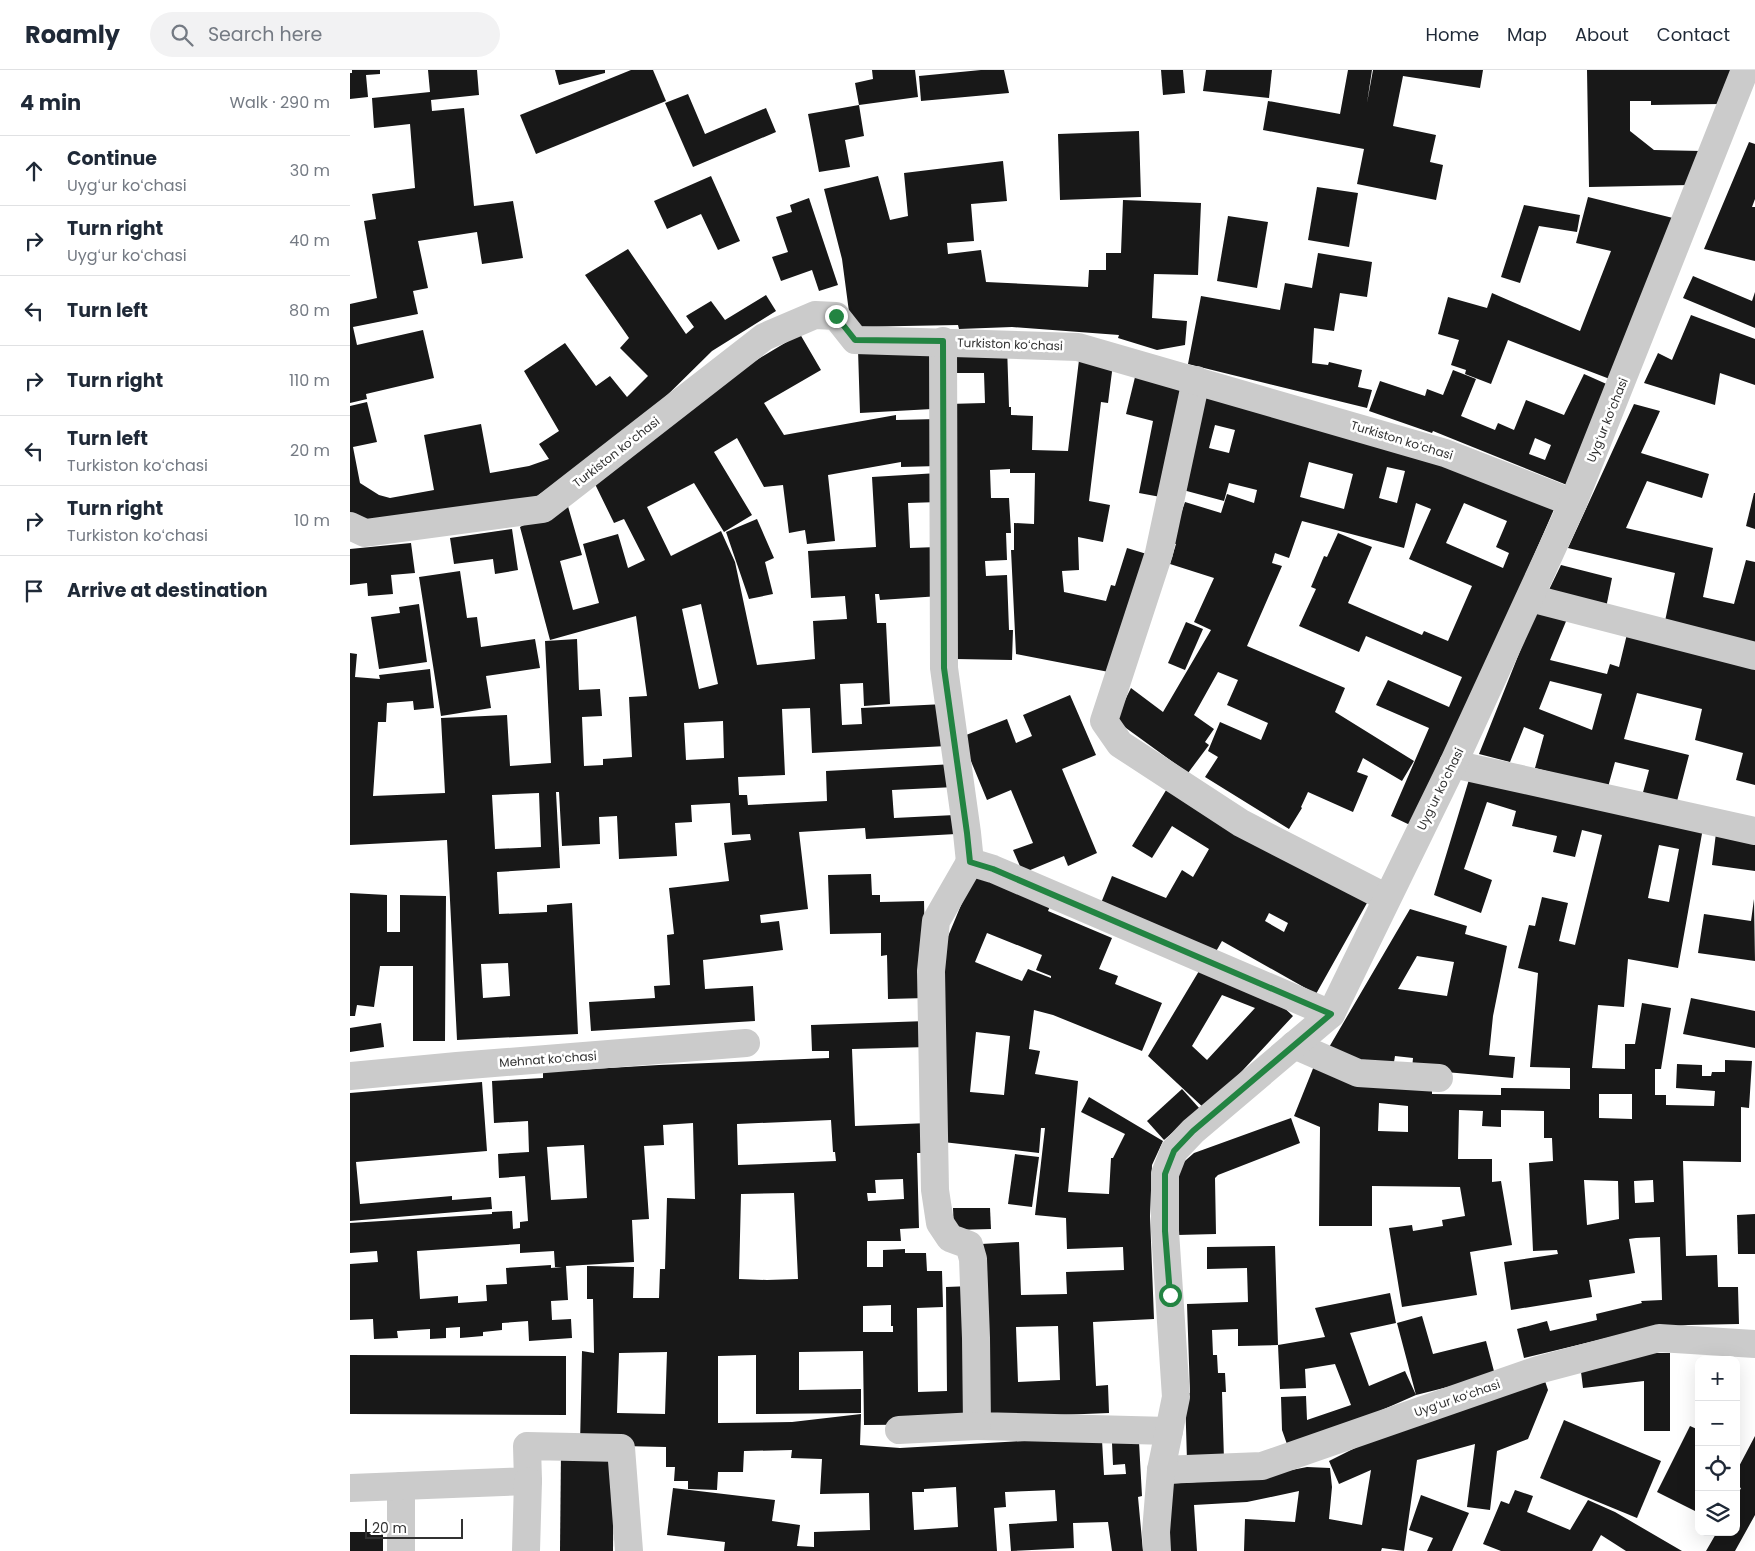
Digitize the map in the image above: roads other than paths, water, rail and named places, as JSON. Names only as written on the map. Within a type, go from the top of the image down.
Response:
[{"type":"street","name":"Uygʻur koʻchasi","points":[[1157,1551],[1156,1532],[1161,1470],[1176,1397],[1165,1231],[1165,1174],[1174,1151],[1193,1131],[1331,1014],[1453,764],[1573,503],[1746,70]]},
{"type":"street","name":"Turkiston koʻchasi","points":[[350,526],[365,532],[543,509],[764,337],[815,315],[836,316],[855,340],[943,341],[1078,347],[1445,452],[1573,503]]},
{"type":"street","points":[[943,341],[944,668],[970,862],[936,921],[931,971],[935,1190],[940,1223],[950,1238],[969,1245],[973,1259],[976,1338],[976,1426]]},
{"type":"street","points":[[1196,380],[1160,553],[1104,721],[1120,744],[1241,823],[1387,898]]},
{"type":"street","points":[[1530,598],[1755,656]]},
{"type":"street","points":[[1453,764],[1755,830]]},
{"type":"street","points":[[970,862],[993,869],[1331,1014]]},
{"type":"street","name":"Mehnat koʻchasi","points":[[350,1076],[746,1044]]},
{"type":"street","points":[[1294,1045],[1358,1073],[1439,1078]]},
{"type":"street","name":"Uygʻur koʻchasi","points":[[1161,1470],[1262,1466],[1538,1370],[1659,1338],[1755,1344]]},
{"type":"street","points":[[899,1430],[976,1426],[1169,1431]]},
{"type":"street","points":[[526,1551],[527,1446],[622,1448],[629,1551]]},
{"type":"street","points":[[350,1488],[528,1481]]},
{"type":"street","points":[[401,1486],[401,1551]]}]
